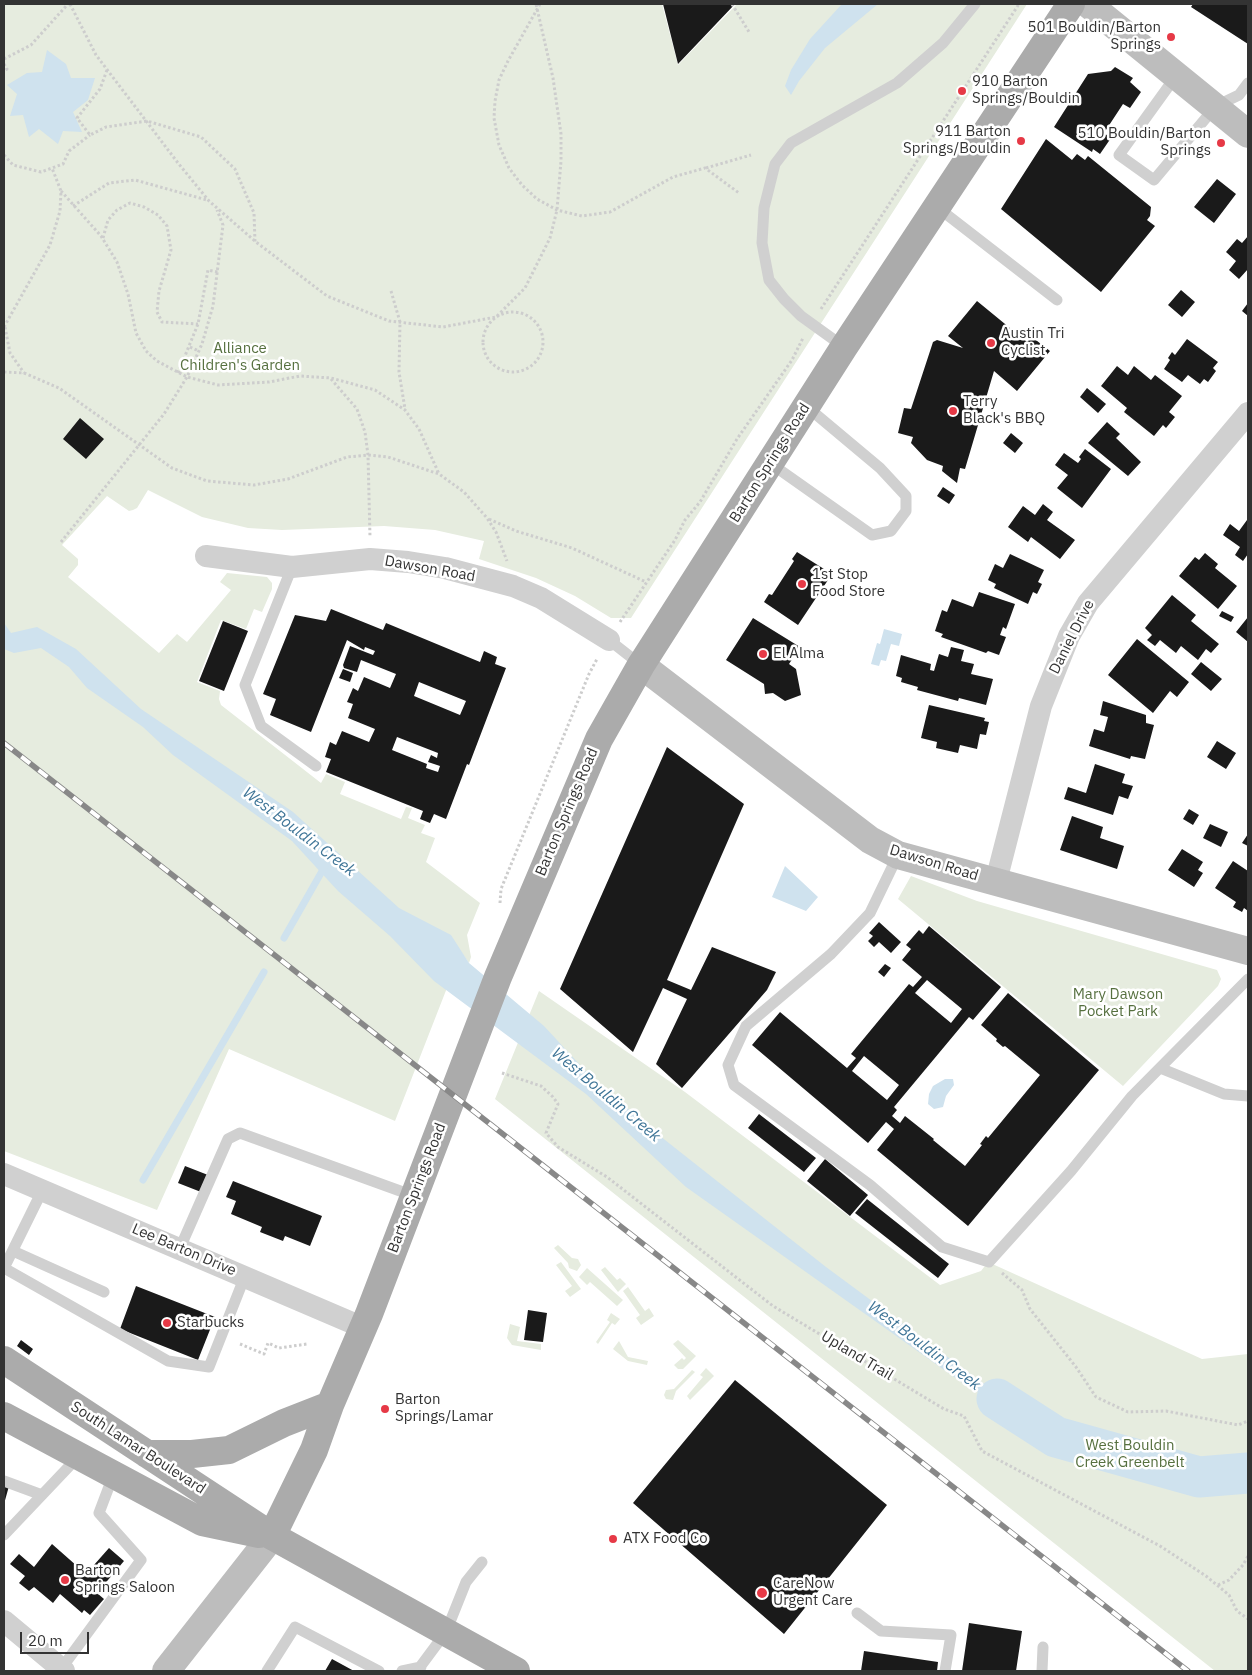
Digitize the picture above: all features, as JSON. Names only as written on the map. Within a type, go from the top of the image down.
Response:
[{"type":"main road","name":"Barton Springs Road","points":[[272,1536],[314,1450],[330,1405],[364,1328],[498,976],[599,739],[641,665],[806,406],[1071,4]]},
{"type":"main road","name":"South Lamar Boulevard","points":[[4,1360],[272,1536],[516,1671]]},
{"type":"main road","points":[[147,1454],[192,1454],[230,1450],[284,1422],[330,1405]]},
{"type":"main road","name":"South Lamar Boulevard","points":[[4,1416],[202,1522],[272,1536]]},
{"type":"street","points":[[1088,4],[1216,106],[1248,134]]},
{"type":"street","name":"Daniel Drive","points":[[996,881],[1041,706],[1070,636],[1088,602],[1248,412]]},
{"type":"street","name":"Dawson Road","points":[[206,556],[292,567],[370,559],[408,562],[445,568],[513,586],[541,598],[609,640]]},
{"type":"street","name":"Dawson Road","points":[[641,665],[870,840],[898,855],[1248,951]]},
{"type":"street","name":"Lee Barton Drive","points":[[4,1174],[43,1189],[364,1328]]},
{"type":"street","name":"Barton Springs Road","points":[[166,1671],[272,1536]]},
{"type":"street","points":[[4,1621],[63,1670]]},
{"type":"lane","points":[[844,347],[801,316],[784,300],[769,280],[762,244],[764,208],[775,164],[791,143],[898,82],[943,43],[975,4]]},
{"type":"lane","points":[[1177,75],[1119,155],[1154,180],[1216,106],[1239,95],[1248,83]]},
{"type":"lane","points":[[936,207],[1057,300]]},
{"type":"lane","points":[[770,463],[872,535],[891,531],[906,511],[906,496],[880,468],[806,406]]},
{"type":"lane","points":[[292,567],[245,685],[261,726],[316,766]]},
{"type":"lane","points":[[609,640],[641,665]]},
{"type":"lane","points":[[898,855],[870,912],[831,954],[746,1026],[728,1065],[734,1085],[870,1186],[942,1247],[989,1262],[1071,1172],[1132,1096],[1248,979]]},
{"type":"lane","points":[[1160,1068],[1224,1094],[1248,1096]]},
{"type":"lane","points":[[180,1248],[228,1139],[240,1133],[414,1196]]},
{"type":"lane","points":[[43,1189],[4,1268],[168,1361],[209,1367],[245,1276]]},
{"type":"lane","points":[[13,1251],[104,1292]]},
{"type":"lane","points":[[4,1535],[8,1523],[42,1495],[79,1456]]},
{"type":"lane","points":[[63,1670],[141,1560],[100,1513],[113,1476]]},
{"type":"lane","points":[[4,1481],[42,1495]]},
{"type":"lane","points":[[402,1671],[419,1669],[446,1632],[466,1582],[482,1562]]},
{"type":"lane","points":[[857,1613],[881,1631],[951,1634],[945,1671]]},
{"type":"lane","points":[[267,1671],[295,1628],[379,1671]]},
{"type":"lane","points":[[1042,1671],[1043,1647]]},
{"type":"path","points":[[4,59],[31,45],[69,4],[96,55],[209,201],[256,242],[327,296],[389,321],[443,327],[496,317],[504,313],[514,312],[532,319],[538,326],[542,346],[534,363],[526,369],[507,371],[490,361],[483,343],[488,324],[496,317],[525,288],[550,238],[557,210],[561,161],[561,134],[557,100],[539,10],[536,4]]},
{"type":"path","points":[[540,4],[539,10],[508,61],[499,80],[494,118],[499,145],[509,168],[537,199],[557,210],[582,216],[610,212],[673,177],[751,155]]},
{"type":"path","points":[[732,4],[749,32]]},
{"type":"path","points":[[823,306],[1020,4]]},
{"type":"path","points":[[4,64],[7,69],[4,71]]},
{"type":"path","points":[[90,134],[77,118],[100,89],[107,70]]},
{"type":"path","points":[[4,155],[13,165],[41,172],[63,164],[69,151],[90,134],[106,127],[147,122],[201,137],[235,169],[254,213],[256,242]]},
{"type":"path","points":[[52,168],[62,191],[102,238],[118,262],[128,294],[136,333],[146,351],[157,361],[187,377],[218,385],[269,382],[300,376],[331,378],[375,390],[405,410],[418,429],[439,474]]},
{"type":"path","points":[[705,168],[739,192]]},
{"type":"path","points":[[73,206],[109,183],[135,180],[209,201]]},
{"type":"path","points":[[24,373],[10,353],[4,327],[50,244],[60,211],[62,191]]},
{"type":"path","points":[[102,238],[108,220],[117,210],[130,203],[158,214],[167,226],[171,250],[159,291],[157,312],[162,322],[198,324]]},
{"type":"path","points":[[61,542],[137,445],[164,414],[187,377],[199,351],[213,306],[223,225],[217,208]]},
{"type":"path","points":[[178,373],[198,324],[208,270],[218,272]]},
{"type":"path","points":[[391,291],[400,322],[399,372],[405,410]]},
{"type":"path","points":[[624,614],[675,540],[685,520],[700,502],[737,439],[792,360],[800,343]]},
{"type":"path","points":[[190,347],[199,351]]},
{"type":"path","points":[[4,372],[24,373],[59,388],[172,468],[207,481],[254,485],[288,479],[347,457],[368,455],[388,457],[439,474],[464,492],[487,518],[499,538],[508,566]]},
{"type":"path","points":[[331,378],[356,409],[365,432],[368,455],[370,539]]},
{"type":"path","points":[[487,518],[516,531],[572,548],[646,582]]},
{"type":"path","points":[[501,889],[594,665]]},
{"type":"path","name":"Upland Trail","points":[[502,1073],[541,1086],[553,1097],[558,1104],[546,1134],[558,1147],[607,1177],[773,1306],[944,1409],[964,1416],[982,1451],[1160,1546],[1218,1585],[1229,1595],[1237,1611],[1248,1619]]},
{"type":"path","points":[[989,1262],[1022,1290],[1030,1309],[1076,1367],[1096,1397],[1128,1412],[1166,1411],[1238,1425],[1248,1421]]},
{"type":"path","points":[[240,1344],[264,1354],[268,1343],[279,1348],[307,1344]]},
{"type":"path","points":[[1218,1585],[1229,1580],[1243,1565],[1248,1556]]},
{"type":"green space","name":"Alliance Children's Garden","points":[[4,4],[662,4],[678,65],[737,4],[1027,4],[631,618],[611,618],[575,596],[536,578],[479,559],[484,541],[435,530],[384,526],[282,530],[248,528],[202,517],[148,490],[137,508],[129,511],[107,496],[62,545],[78,559],[78,565],[68,577],[159,653],[177,634],[187,642],[231,590],[220,582],[227,573],[267,577],[272,583],[272,589],[262,612],[254,609],[246,629],[221,620],[197,682],[220,691],[219,699],[221,705],[321,783],[326,774],[345,782],[340,794],[401,819],[406,807],[412,808],[408,818],[425,825],[421,833],[435,838],[426,862],[480,903],[467,935],[471,957],[469,963],[461,952],[395,1121],[229,1049],[157,1210],[4,1151]]},
{"type":"green space","name":"Mary Dawson Pocket Park","points":[[911,876],[977,901],[1217,970],[1221,979],[1218,986],[1123,1086],[898,899]]},
{"type":"green space","name":"West Bouldin Creek Greenbelt","points":[[539,991],[685,1092],[940,1285],[981,1271],[988,1262],[1202,1359],[1248,1354],[1248,1671],[1215,1671],[495,1099]]},
{"type":"green space","points":[[558,1245],[572,1258],[578,1259],[581,1265],[577,1271],[569,1268],[568,1263],[554,1248]]},
{"type":"green space","points":[[561,1262],[581,1289],[570,1297],[565,1291],[572,1286],[556,1265]]},
{"type":"green space","points":[[605,1267],[617,1280],[620,1278],[626,1284],[618,1292],[601,1270]]},
{"type":"green space","points":[[587,1268],[623,1300],[617,1306],[590,1282],[587,1285],[579,1277]]},
{"type":"green space","points":[[628,1287],[645,1311],[649,1308],[654,1316],[641,1325],[636,1318],[640,1315],[623,1291]]},
{"type":"green space","points":[[611,1313],[620,1319],[615,1325],[612,1323],[598,1344],[596,1342],[610,1322],[607,1320]]},
{"type":"green space","points":[[510,1324],[520,1327],[517,1341],[541,1344],[541,1350],[512,1345],[507,1338]]},
{"type":"green space","points":[[678,1340],[696,1356],[683,1369],[678,1369],[674,1365],[682,1358],[684,1360],[686,1358],[673,1344]]},
{"type":"green space","points":[[619,1341],[628,1357],[648,1361],[647,1365],[628,1361],[613,1349]]},
{"type":"green space","points":[[706,1368],[714,1376],[690,1400],[687,1396],[703,1377],[700,1375]]},
{"type":"green space","points":[[692,1370],[695,1372],[676,1391],[673,1400],[666,1399],[664,1395],[666,1390],[674,1389]]},
{"type":"water","points":[[842,4],[878,4],[825,48],[799,81],[791,95],[785,86],[791,70],[810,39]]},
{"type":"water","points":[[47,50],[66,64],[71,78],[95,78],[88,100],[73,112],[82,132],[63,131],[58,144],[39,129],[29,137],[23,115],[10,116],[17,94],[7,85],[27,73],[42,72]]},
{"type":"water","points":[[4,623],[11,633],[37,627],[76,649],[141,709],[293,812],[399,908],[451,935],[469,963],[544,1026],[593,1079],[665,1140],[826,1267],[1056,1437],[964,1384],[686,1187],[586,1094],[434,981],[390,936],[338,891],[292,841],[173,755],[143,727],[87,688],[69,667],[41,648],[14,653],[4,649]]},
{"type":"water","points":[[884,629],[902,634],[899,646],[891,644],[886,661],[881,660],[879,666],[871,664],[877,643],[880,644]]},
{"type":"water","points":[[785,866],[818,897],[806,911],[772,897]]},
{"type":"water","points":[[945,1079],[953,1079],[954,1085],[946,1096],[943,1107],[934,1109],[928,1104],[929,1094],[933,1086]]},
{"type":"building","points":[[663,4],[735,4],[678,64]]},
{"type":"building","points":[[1193,4],[1248,4],[1248,44],[1191,7]]},
{"type":"building","points":[[1115,67],[1133,78],[1130,82],[1141,92],[1130,108],[1123,104],[1104,133],[1111,138],[1100,154],[1093,149],[1092,152],[1054,127],[1088,74],[1111,71]]},
{"type":"building","points":[[1046,139],[1072,160],[1077,154],[1085,160],[1088,156],[1151,207],[1150,216],[1147,220],[1155,226],[1101,292],[1001,209]]},
{"type":"building","points":[[1217,179],[1236,194],[1214,223],[1194,207]]},
{"type":"building","points":[[1248,236],[1248,269],[1239,279],[1229,270],[1236,261],[1226,252],[1237,239],[1242,243]]},
{"type":"building","points":[[1181,290],[1195,302],[1182,317],[1168,305]]},
{"type":"building","points":[[977,301],[1027,342],[1032,337],[1050,351],[1017,391],[994,371],[965,469],[960,468],[957,483],[942,471],[943,466],[927,460],[911,443],[913,437],[898,433],[904,408],[911,409],[933,342],[937,340],[963,348],[948,336]]},
{"type":"building","points":[[1248,303],[1248,316],[1242,311]]},
{"type":"building","points":[[1187,339],[1218,362],[1213,368],[1216,371],[1208,382],[1204,379],[1200,384],[1188,375],[1182,382],[1164,369],[1170,360],[1168,358],[1172,352],[1175,355]]},
{"type":"building","points":[[1117,366],[1128,375],[1134,366],[1151,380],[1155,375],[1182,396],[1169,412],[1175,417],[1166,428],[1163,425],[1154,436],[1124,412],[1127,408],[1101,386]]},
{"type":"building","points":[[1087,388],[1106,404],[1098,413],[1080,397]]},
{"type":"building","points":[[80,418],[104,439],[86,459],[63,439]]},
{"type":"building","points":[[1107,422],[1120,434],[1116,438],[1141,462],[1128,476],[1088,443]]},
{"type":"building","points":[[1011,433],[1023,443],[1015,453],[1003,443]]},
{"type":"building","points":[[1085,449],[1111,469],[1082,508],[1057,488],[1068,475],[1055,465],[1064,453],[1078,463],[1081,459],[1079,457]]},
{"type":"building","points":[[943,487],[955,495],[949,504],[937,496]]},
{"type":"building","points":[[1043,504],[1053,512],[1047,520],[1075,540],[1060,559],[1031,537],[1028,542],[1008,527],[1023,506],[1035,515]]},
{"type":"building","points":[[1247,520],[1248,554],[1243,561],[1235,555],[1240,547],[1223,535],[1230,524],[1239,531]]},
{"type":"building","name":"1st Stop Food Store","points":[[797,552],[832,574],[798,625],[764,602],[769,594],[772,595],[794,561],[792,559]]},
{"type":"building","points":[[1205,553],[1218,564],[1215,568],[1237,586],[1218,609],[1179,576],[1195,557],[1199,560]]},
{"type":"building","points":[[1010,554],[1044,570],[1038,582],[1042,584],[1037,594],[1033,592],[1028,604],[994,588],[996,584],[988,580],[995,564],[1003,568]]},
{"type":"building","points":[[979,592],[1015,604],[1006,629],[1003,627],[1000,635],[1006,637],[999,655],[988,651],[986,653],[941,637],[943,634],[935,631],[942,610],[947,612],[952,599],[973,607]]},
{"type":"building","points":[[1172,595],[1196,615],[1191,621],[1219,644],[1211,653],[1206,649],[1198,660],[1181,646],[1176,653],[1160,640],[1155,646],[1147,640],[1152,635],[1145,628]]},
{"type":"building","points":[[331,609],[383,630],[386,623],[480,662],[484,651],[497,657],[495,664],[506,668],[446,819],[434,814],[430,823],[420,819],[423,811],[326,772],[331,759],[325,757],[330,742],[336,745],[342,731],[369,742],[375,729],[348,718],[353,704],[347,702],[353,688],[358,691],[364,677],[390,688],[396,674],[361,660],[357,672],[344,668],[343,665],[350,646],[373,655],[375,651],[365,647],[364,650],[347,640],[311,732],[270,715],[276,699],[263,694],[295,615],[326,621]],"holes":[[[419,682],[466,701],[460,715],[414,696]],[[397,737],[438,753],[437,758],[431,755],[428,762],[440,766],[438,772],[426,768],[427,764],[392,750]]]},
{"type":"building","points":[[1222,611],[1234,617],[1231,622],[1219,616]]},
{"type":"building","points":[[1248,617],[1248,642],[1236,632]]},
{"type":"building","name":"El Alma","points":[[753,618],[800,647],[789,664],[796,669],[801,695],[785,701],[773,693],[765,694],[764,684],[726,660]]},
{"type":"building","points":[[223,621],[248,631],[224,691],[199,681]]},
{"type":"building","points":[[1137,639],[1189,682],[1177,697],[1170,691],[1153,713],[1108,675]]},
{"type":"building","points":[[951,647],[964,650],[961,661],[974,664],[971,674],[993,679],[986,705],[959,698],[958,701],[917,690],[918,687],[901,682],[902,678],[896,676],[901,655],[931,664],[930,670],[934,671],[939,654],[948,657]]},
{"type":"building","points":[[1201,662],[1222,679],[1211,691],[1191,674]]},
{"type":"building","points":[[343,669],[353,673],[350,682],[339,678]]},
{"type":"building","points":[[1103,701],[1146,715],[1146,723],[1154,725],[1145,759],[1131,756],[1130,759],[1089,746],[1094,729],[1104,732],[1108,717],[1100,715]]},
{"type":"building","points":[[929,705],[985,718],[984,721],[989,722],[986,735],[980,734],[977,749],[960,745],[958,753],[936,748],[937,742],[921,738]]},
{"type":"building","points":[[1217,741],[1236,753],[1226,769],[1207,757]]},
{"type":"building","points":[[667,747],[744,804],[667,980],[691,990],[712,947],[776,972],[767,990],[682,1088],[656,1064],[687,999],[663,988],[633,1052],[560,989]]},
{"type":"building","points":[[1095,764],[1125,774],[1122,783],[1133,786],[1128,799],[1119,796],[1113,815],[1064,799],[1068,787],[1086,793]]},
{"type":"building","points":[[1189,809],[1199,815],[1193,825],[1183,819]]},
{"type":"building","points":[[1072,816],[1103,827],[1100,838],[1124,846],[1117,869],[1060,850]]},
{"type":"building","points":[[1210,824],[1228,832],[1221,847],[1203,838]]},
{"type":"building","points":[[1248,834],[1248,846],[1242,843]]},
{"type":"building","points":[[1182,849],[1203,862],[1198,870],[1203,873],[1194,887],[1168,870]]},
{"type":"building","points":[[1233,861],[1248,871],[1248,911],[1244,908],[1242,912],[1233,907],[1236,902],[1215,888]]},
{"type":"building","points":[[879,922],[901,942],[891,953],[879,942],[874,947],[868,941],[873,936],[869,933]]},
{"type":"building","points":[[929,926],[1001,987],[973,1020],[969,1017],[894,1107],[897,1110],[892,1116],[900,1123],[905,1116],[965,1166],[982,1145],[980,1144],[986,1136],[988,1138],[1040,1075],[1005,1046],[1003,1047],[981,1025],[1008,993],[1099,1070],[968,1226],[877,1150],[894,1129],[886,1122],[868,1143],[752,1045],[780,1012],[847,1068],[856,1058],[851,1054],[909,984],[913,987],[922,977],[902,960],[911,949],[906,945],[919,930],[923,934]],"holes":[[[927,980],[962,1009],[951,1023],[915,993]],[[864,1056],[899,1085],[887,1100],[852,1071]]]},
{"type":"building","points":[[885,964],[891,968],[884,977],[878,972]]},
{"type":"building","points":[[759,1114],[816,1158],[804,1172],[748,1128]]},
{"type":"building","points":[[825,1159],[868,1195],[850,1216],[807,1181]]},
{"type":"building","points":[[185,1166],[208,1175],[201,1192],[178,1183]]},
{"type":"building","points":[[233,1181],[322,1216],[310,1246],[285,1236],[283,1241],[260,1232],[262,1227],[231,1214],[236,1201],[226,1197]]},
{"type":"building","points":[[867,1199],[949,1264],[938,1278],[855,1213]]},
{"type":"building","name":"Starbucks","points":[[136,1286],[215,1317],[198,1360],[120,1329]]},
{"type":"building","points":[[528,1310],[547,1313],[543,1342],[524,1340]]},
{"type":"building","points":[[21,1340],[33,1349],[29,1355],[17,1346]]},
{"type":"building","points":[[735,1380],[887,1505],[784,1634],[633,1503]]},
{"type":"building","points":[[4,1484],[9,1486],[4,1504]]},
{"type":"building","name":"Barton Springs Saloon","points":[[52,1544],[86,1574],[109,1548],[124,1561],[97,1593],[104,1599],[90,1615],[84,1610],[82,1613],[60,1594],[53,1603],[34,1587],[29,1591],[19,1583],[25,1576],[10,1564],[19,1554],[34,1567]]},
{"type":"building","points":[[969,1623],[1022,1631],[1016,1671],[962,1671]]},
{"type":"building","points":[[864,1651],[938,1662],[937,1671],[861,1671]]},
{"type":"building","points":[[332,1659],[354,1671],[325,1671]]},
{"type":"waterway","points":[[284,938],[325,866]]},
{"type":"waterway","points":[[143,1180],[264,972]]},
{"type":"waterway","name":"West Bouldin Creek","points":[[997,1399],[1056,1437],[1199,1477],[1248,1473]]},
{"type":"railway","points":[[4,743],[1188,1671]]},
{"type":"place","name":"501 Bouldin/Barton Springs","points":[[1171,37]]},
{"type":"place","name":"910 Barton Springs/Bouldin","points":[[962,91]]},
{"type":"place","name":"911 Barton Springs/Bouldin","points":[[1021,141]]},
{"type":"place","name":"510 Bouldin/Barton Springs","points":[[1221,143]]},
{"type":"place","name":"Austin Tri Cyclist","points":[[991,343]]},
{"type":"place","name":"Terry Black's BBQ","points":[[953,411]]},
{"type":"place","name":"1st Stop Food Store","points":[[802,584]]},
{"type":"place","name":"El Alma","points":[[763,654]]},
{"type":"place","name":"Starbucks","points":[[167,1323]]},
{"type":"place","name":"Barton Springs/Lamar","points":[[385,1409]]},
{"type":"place","name":"ATX Food Co","points":[[613,1539]]},
{"type":"place","name":"Barton Springs Saloon","points":[[65,1580]]},
{"type":"place","name":"CareNow Urgent Care","points":[[762,1593]]}]
